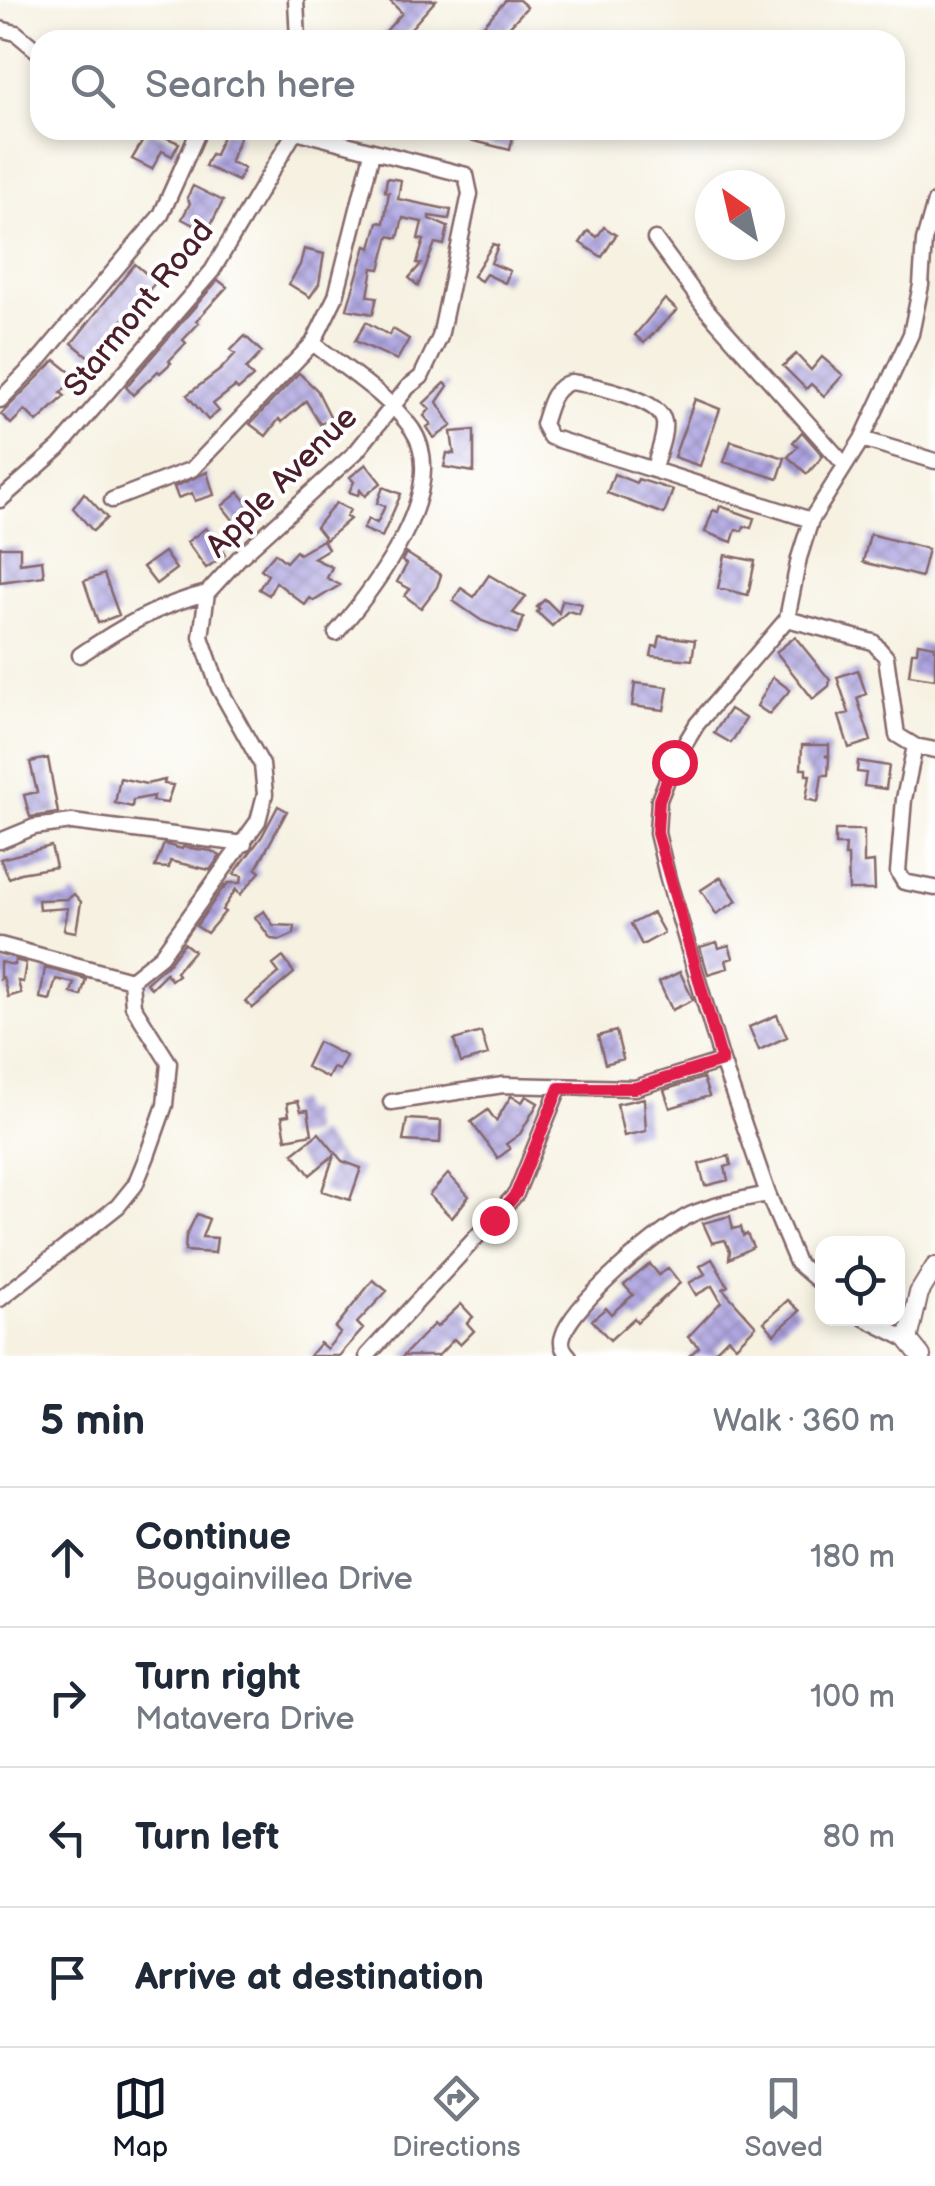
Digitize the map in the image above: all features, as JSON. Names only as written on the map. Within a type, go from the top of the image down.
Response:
[{"type":"street","points":[[296,0],[298,30]]},
{"type":"street","points":[[0,29],[16,33],[30,45]]},
{"type":"street","points":[[0,400],[39,360],[161,215],[195,140]]},
{"type":"street","name":"Starmont Road","points":[[0,500],[59,448],[212,271],[288,140]]},
{"type":"street","points":[[112,500],[192,469],[313,344],[336,296],[372,153],[328,140]]},
{"type":"street","name":"Apple Avenue","points":[[131,980],[162,956],[244,844],[258,821],[265,794],[262,764],[219,688],[202,637],[208,593],[239,558],[356,452],[408,387],[421,377],[440,336],[470,194],[469,179],[466,174],[372,153]]},
{"type":"street","points":[[815,1278],[796,1263],[722,1061],[668,879],[657,833],[659,800],[674,762],[697,724],[787,620],[799,558],[812,520],[862,439],[911,334],[921,285],[924,241],[935,202]]},
{"type":"street","points":[[655,239],[706,309],[844,464]]},
{"type":"street","points":[[313,344],[392,408],[412,430],[420,447],[421,472],[408,530],[380,578],[336,634]]},
{"type":"street","points":[[654,469],[664,428],[654,405],[579,383],[564,384],[552,394],[543,424],[550,438],[812,520]]},
{"type":"street","points":[[862,439],[935,461]]},
{"type":"street","points":[[80,655],[123,626],[170,603],[208,593]]},
{"type":"street","points":[[787,620],[873,642],[886,657],[897,735],[915,746],[935,750]]},
{"type":"street","points":[[915,746],[904,799],[898,872],[904,882],[935,888]]},
{"type":"street","points":[[0,842],[34,827],[72,822],[244,844]]},
{"type":"street","points":[[0,945],[131,980],[134,1006],[169,1063],[170,1079],[165,1105],[135,1185],[118,1206],[0,1299]]},
{"type":"street","points":[[391,1102],[503,1085],[635,1088],[722,1061]]},
{"type":"street","points":[[367,1356],[516,1194],[559,1088]]},
{"type":"street","points":[[569,1356],[561,1340],[568,1324],[609,1278],[663,1233],[690,1215],[768,1194]]},
{"type":"street","points":[[908,1340],[919,1293],[935,1267]]},
{"type":"street","points":[[880,1326],[908,1340],[921,1356]]},
{"type":"building","points":[[389,0],[436,0],[409,30],[387,30],[402,13]]},
{"type":"building","points":[[506,0],[519,0],[527,7],[506,30],[479,30]]},
{"type":"building","points":[[143,140],[179,143],[172,156],[162,151],[152,169],[132,159]]},
{"type":"building","points":[[221,140],[239,140],[230,162],[244,168],[238,181],[205,166],[211,154],[215,155]]},
{"type":"building","points":[[470,140],[512,140],[510,150]]},
{"type":"building","points":[[387,178],[401,180],[398,199],[451,210],[449,219],[429,216],[448,227],[444,245],[435,243],[418,286],[409,278],[421,264],[417,263],[424,240],[418,239],[422,222],[403,218],[398,238],[389,236],[380,269],[373,268],[368,296],[377,297],[373,314],[347,309],[366,246],[371,248],[378,222],[384,223]]},
{"type":"building","points":[[193,186],[223,201],[207,232],[182,219]]},
{"type":"building","points":[[604,227],[616,235],[602,257],[580,243],[588,231],[597,237]]},
{"type":"building","points":[[493,244],[498,246],[491,263],[510,271],[505,283],[486,274],[481,281],[473,276]]},
{"type":"building","points":[[304,249],[324,254],[319,284],[310,297],[289,284]]},
{"type":"building","points":[[135,264],[156,282],[115,329],[118,332],[109,344],[105,340],[90,358],[72,343]]},
{"type":"building","points":[[218,280],[227,287],[196,321],[199,323],[183,340],[186,343],[171,363],[133,395],[126,387]]},
{"type":"building","points":[[665,299],[677,310],[644,343],[635,335]]},
{"type":"building","points":[[366,322],[389,335],[393,329],[409,339],[397,360],[355,341]]},
{"type":"building","points":[[245,336],[262,352],[246,369],[253,377],[213,404],[219,411],[208,420],[187,395],[220,370]]},
{"type":"building","points":[[796,354],[811,370],[822,357],[843,375],[824,396],[811,384],[806,389],[783,366]]},
{"type":"building","points":[[55,360],[75,376],[61,393],[65,396],[37,422],[25,410],[11,424],[1,414]]},
{"type":"building","points":[[299,373],[317,390],[331,418],[320,424],[306,401],[282,422],[279,419],[266,436],[250,424]]},
{"type":"building","points":[[445,383],[448,386],[437,402],[452,426],[434,438],[427,427],[431,424],[424,416],[430,409],[424,403]]},
{"type":"building","points":[[695,399],[720,409],[700,466],[674,457]]},
{"type":"building","points":[[474,430],[474,472],[444,467],[447,453],[454,454],[451,432]]},
{"type":"building","points":[[802,432],[823,456],[807,474],[788,457],[798,446],[793,442]]},
{"type":"building","points":[[731,441],[785,458],[778,479],[724,462]]},
{"type":"building","points":[[366,464],[381,483],[365,496],[360,490],[358,495],[349,492],[354,482],[350,477]]},
{"type":"building","points":[[207,472],[214,495],[195,501],[192,493],[178,498],[174,487]]},
{"type":"building","points":[[614,474],[673,490],[664,514],[607,493]]},
{"type":"building","points":[[383,487],[401,494],[382,537],[363,529],[368,519],[377,523],[385,506],[377,503]]},
{"type":"building","points":[[239,492],[258,516],[241,530],[222,506]]},
{"type":"building","points":[[84,493],[107,518],[93,531],[73,508]]},
{"type":"building","points":[[336,503],[350,510],[346,517],[350,519],[326,540],[316,527]]},
{"type":"building","points":[[720,506],[754,518],[751,528],[736,529],[732,542],[705,532],[713,510],[718,512]]},
{"type":"building","points":[[206,528],[225,555],[206,568],[187,542]]},
{"type":"building","points":[[870,534],[928,549],[921,577],[863,562]]},
{"type":"building","points":[[323,540],[328,549],[313,558],[332,567],[327,578],[340,585],[314,601],[310,598],[305,605],[276,582],[269,595],[259,589],[268,575],[261,569],[275,553],[286,562],[296,551],[299,554]]},
{"type":"building","points":[[0,547],[20,547],[20,563],[42,560],[44,576],[0,582]]},
{"type":"building","points":[[164,552],[176,569],[156,584],[143,567]]},
{"type":"building","points":[[406,553],[441,575],[421,608],[405,596],[410,589],[397,582],[407,564],[402,561]]},
{"type":"building","points":[[725,555],[755,561],[748,595],[718,588]]},
{"type":"building","points":[[104,574],[119,615],[98,623],[84,581]]},
{"type":"building","points":[[489,575],[526,597],[513,613],[524,618],[517,634],[482,621],[453,601],[461,588],[474,597]]},
{"type":"building","points":[[545,599],[559,613],[562,600],[582,604],[579,614],[568,611],[552,626],[537,612]]},
{"type":"building","points":[[660,636],[695,640],[692,660],[651,656]]},
{"type":"building","points":[[795,637],[830,680],[829,686],[813,699],[776,652]]},
{"type":"building","points":[[918,643],[935,646],[935,679],[909,675],[912,652],[917,652]]},
{"type":"building","points":[[858,670],[866,694],[857,698],[871,741],[849,748],[839,716],[849,713],[837,677]]},
{"type":"building","points":[[773,677],[790,690],[769,714],[757,706]]},
{"type":"building","points":[[635,683],[668,687],[664,710],[632,706]]},
{"type":"building","points":[[730,709],[746,719],[731,743],[714,733]]},
{"type":"building","points":[[802,745],[829,745],[829,755],[825,756],[829,757],[828,775],[822,775],[818,802],[806,799],[810,775],[801,769]]},
{"type":"building","points":[[48,758],[58,813],[30,817],[24,795],[37,792],[30,762]]},
{"type":"building","points":[[858,761],[889,766],[886,789],[864,786],[866,773],[857,772]]},
{"type":"building","points":[[120,778],[146,784],[165,780],[164,784],[173,785],[167,803],[152,801],[154,796],[133,800],[132,807],[115,803]]},
{"type":"building","points":[[278,806],[287,811],[256,869],[260,872],[240,895],[236,889],[222,910],[225,912],[207,933],[196,926],[226,884],[224,890],[228,883],[241,883],[242,876],[234,874]]},
{"type":"building","points":[[835,830],[864,830],[864,863],[874,862],[875,890],[849,890],[846,845],[835,845]]},
{"type":"building","points":[[164,844],[211,851],[220,856],[210,870],[170,861],[169,868],[155,867]]},
{"type":"building","points":[[51,846],[56,867],[9,878],[0,859]]},
{"type":"building","points":[[721,877],[737,901],[716,914],[701,890]]},
{"type":"building","points":[[74,894],[81,902],[76,932],[64,930],[68,908],[39,910],[38,900],[68,899]]},
{"type":"building","points":[[264,911],[273,925],[295,926],[294,934],[281,940],[271,939],[255,917]]},
{"type":"building","points":[[653,913],[664,933],[642,945],[631,924]]},
{"type":"building","points":[[717,942],[719,948],[729,945],[733,958],[726,960],[728,968],[708,974],[700,947]]},
{"type":"building","points":[[184,943],[194,951],[176,972],[178,975],[171,980],[166,973],[151,988],[146,983]]},
{"type":"building","points":[[283,957],[294,973],[253,1008],[245,1002],[279,973],[273,965]]},
{"type":"building","points":[[15,960],[26,963],[23,982],[18,981],[21,993],[8,997],[3,977],[0,979],[0,962],[14,965]]},
{"type":"building","points":[[45,968],[86,979],[81,996],[71,993],[74,983],[56,979],[50,1000],[40,998]]},
{"type":"building","points":[[680,972],[693,1000],[672,1010],[659,982]]},
{"type":"building","points":[[777,1015],[787,1037],[759,1050],[749,1027]]},
{"type":"building","points":[[616,1031],[623,1059],[605,1064],[598,1036]]},
{"type":"building","points":[[481,1032],[488,1055],[461,1063],[454,1040]]},
{"type":"building","points":[[318,1042],[346,1056],[339,1070],[333,1068],[328,1078],[306,1067]]},
{"type":"building","points":[[703,1078],[709,1096],[670,1108],[664,1090]]},
{"type":"building","points":[[511,1096],[522,1102],[526,1096],[538,1103],[520,1134],[506,1144],[510,1149],[498,1158],[471,1122],[488,1110],[496,1121]]},
{"type":"building","points":[[644,1098],[646,1131],[624,1136],[617,1104]]},
{"type":"building","points":[[298,1101],[301,1111],[308,1110],[312,1134],[286,1139],[282,1116],[289,1115],[287,1103]]},
{"type":"building","points":[[407,1119],[441,1121],[440,1143],[403,1141]]},
{"type":"building","points":[[319,1133],[342,1161],[361,1168],[350,1200],[322,1191],[334,1155],[310,1175],[293,1153]]},
{"type":"building","points":[[729,1156],[731,1165],[725,1167],[728,1180],[705,1186],[699,1164]]},
{"type":"building","points":[[448,1174],[469,1196],[452,1218],[429,1195]]},
{"type":"building","points":[[197,1214],[209,1219],[202,1237],[217,1238],[215,1253],[185,1251],[186,1236]]},
{"type":"building","points":[[730,1216],[733,1229],[741,1227],[753,1247],[729,1259],[725,1240],[712,1243],[703,1223]]},
{"type":"building","points":[[712,1259],[728,1286],[723,1289],[756,1326],[736,1346],[728,1338],[715,1351],[720,1356],[689,1356],[699,1347],[688,1337],[721,1302],[712,1286],[696,1295],[689,1283],[705,1274],[700,1266]]},
{"type":"building","points":[[650,1264],[659,1275],[668,1268],[680,1283],[637,1322],[634,1318],[610,1340],[592,1320],[606,1308],[611,1314],[633,1295],[624,1285]]},
{"type":"building","points":[[373,1280],[387,1291],[357,1323],[363,1329],[339,1356],[309,1356],[320,1343],[327,1349],[340,1333],[335,1328]]},
{"type":"building","points":[[788,1300],[800,1311],[774,1334],[764,1322]]},
{"type":"building","points":[[461,1304],[473,1317],[467,1323],[474,1331],[460,1345],[454,1339],[438,1356],[403,1356],[434,1324],[437,1327]]},
{"type":"route","points":[[494,1220],[516,1194],[559,1088],[635,1088],[722,1061],[657,833],[659,800],[674,762]]}]
